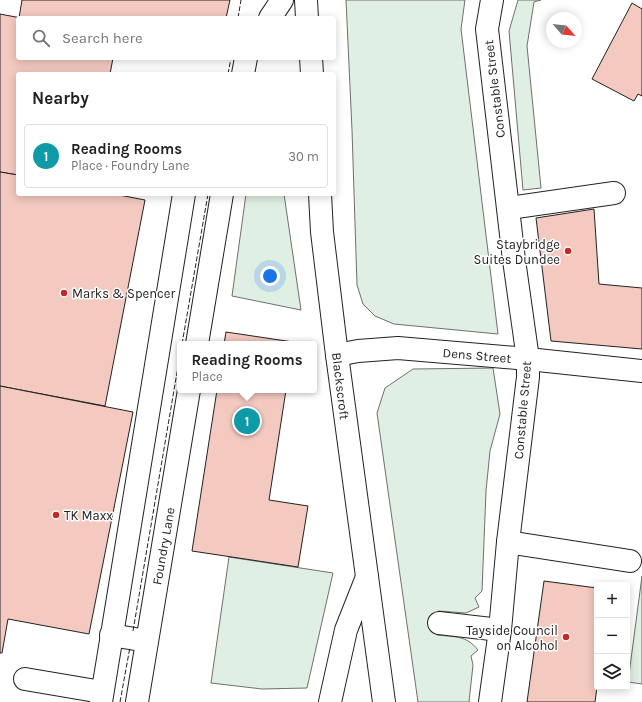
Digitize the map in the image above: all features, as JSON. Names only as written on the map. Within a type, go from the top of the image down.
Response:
[{"type":"street","points":[[271,16],[282,0]]},
{"type":"street","points":[[306,0],[307,16]]},
{"type":"street","name":"Constable Street","points":[[490,702],[500,630],[508,542],[528,377],[528,359],[508,208],[487,29],[492,0]]},
{"type":"street","points":[[243,72],[246,60]]},
{"type":"street","points":[[311,60],[312,72]]},
{"type":"street","points":[[508,208],[614,193]]},
{"type":"street","points":[[25,679],[102,697],[184,196]]},
{"type":"street","points":[[198,341],[222,196]]},
{"type":"street","name":"Blackscroft","points":[[320,196],[322,232],[337,355],[384,702]]},
{"type":"street","name":"Dens Street","points":[[337,355],[358,351],[398,348],[528,359],[642,371]]},
{"type":"street","name":"Foundry Lane","points":[[137,702],[188,393]]},
{"type":"street","points":[[508,542],[630,561]]},
{"type":"street","name":"Blackscroft","points":[[330,702],[346,630],[366,577]]},
{"type":"street","points":[[439,623],[500,630]]},
{"type":"street","points":[[112,635],[147,641]]},
{"type":"green space","points":[[346,0],[465,0],[461,29],[498,334],[394,324],[375,316],[363,304],[357,285]]},
{"type":"green space","points":[[518,0],[541,0],[534,2],[527,46],[541,188],[523,190],[509,31]]},
{"type":"green space","points":[[246,196],[284,196],[301,310],[232,296]]},
{"type":"green space","points":[[493,368],[500,414],[490,451],[486,491],[482,591],[475,598],[479,607],[466,613],[438,611],[437,635],[464,639],[474,645],[478,650],[471,656],[473,665],[469,702],[418,702],[377,413],[385,388],[413,369]]},
{"type":"green space","points":[[229,557],[333,573],[307,688],[262,689],[211,683]]},
{"type":"green space","points":[[642,576],[642,684],[630,682],[630,667]]},
{"type":"building","points":[[22,0],[230,0],[226,16],[19,16]]},
{"type":"building","points":[[632,3],[642,9],[642,96],[638,94],[634,101],[592,79]]},
{"type":"building","points":[[0,14],[16,17],[16,60],[113,60],[110,72],[16,72],[16,175],[0,172]]},
{"type":"building","name":"Marks & Spencer","points":[[0,172],[16,175],[16,196],[124,196],[145,200],[105,406],[0,386]]},
{"type":"building","name":"Staybridge Suites Dundee","points":[[594,209],[599,284],[642,288],[642,349],[551,341],[536,218]]},
{"type":"building","points":[[226,332],[286,341],[224,341]]},
{"type":"building","name":"TK Maxx","points":[[0,386],[133,412],[89,634],[8,619],[2,653],[0,653]]},
{"type":"building","points":[[217,393],[286,393],[269,500],[308,506],[298,567],[192,551]]},
{"type":"building","name":"Tayside Council on Alcohol","points":[[544,581],[594,588],[594,690],[597,690],[595,702],[527,702]]},
{"type":"fence","points":[[238,16],[241,0]]},
{"type":"fence","points":[[228,72],[231,60]]},
{"type":"fence","points":[[183,341],[208,196]]},
{"type":"fence","points":[[133,631],[177,373]]},
{"type":"fence","points":[[120,702],[130,647]]},
{"type":"place","name":"Staybridge Suites Dundee","points":[[568,251]]},
{"type":"place","name":"Marks & Spencer","points":[[64,293]]},
{"type":"place","name":"Reading Rooms","points":[[247,421]]},
{"type":"place","name":"TK Maxx","points":[[56,515]]},
{"type":"place","name":"Tayside Council on Alcohol","points":[[566,637]]}]
